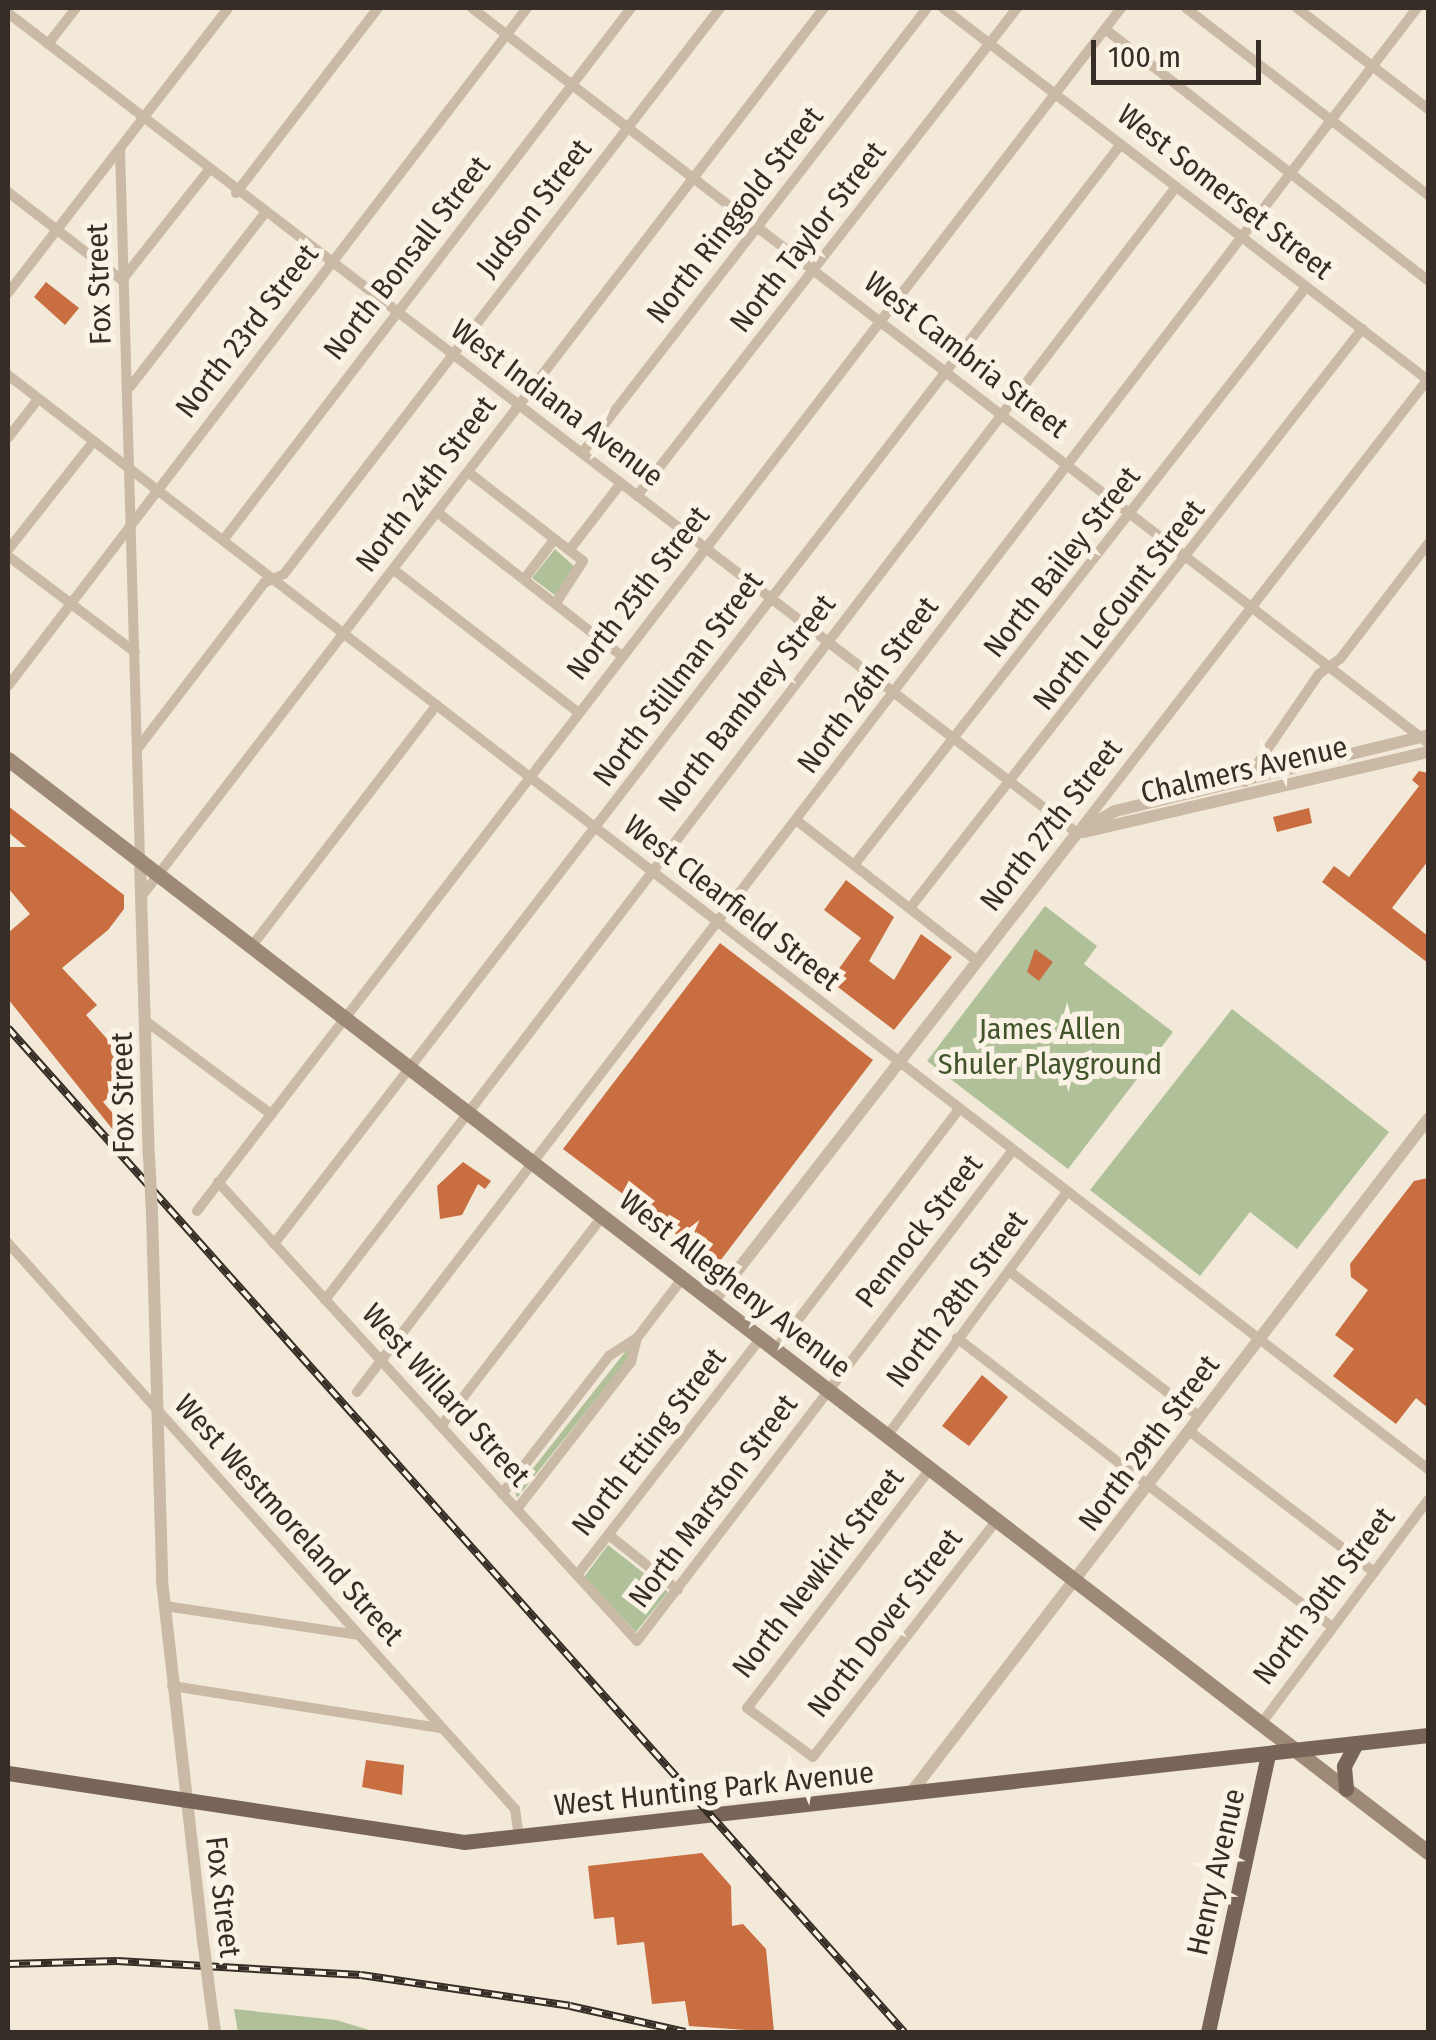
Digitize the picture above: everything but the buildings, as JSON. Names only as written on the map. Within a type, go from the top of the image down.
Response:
[{"type":"main road","name":"West Allegheny Avenue","points":[[8,759],[1428,1852]]},
{"type":"main road","name":"Henry Avenue","points":[[1208,2032],[1268,1755],[1261,1724]]},
{"type":"main road","name":"West Hunting Park Avenue","points":[[8,1773],[444,1841],[519,1837],[909,1796],[1428,1735]]},
{"type":"main road","points":[[1346,1789],[1344,1766],[1356,1743]]},
{"type":"street","points":[[48,44],[76,8]]},
{"type":"street","points":[[8,293],[228,8]]},
{"type":"street","points":[[236,192],[378,8]]},
{"type":"street","name":"West Cambria Street","points":[[472,8],[1329,666],[1426,735]]},
{"type":"street","name":"North 23rd Street","points":[[8,686],[527,8]]},
{"type":"street","name":"North Bonsall Street","points":[[224,539],[631,8]]},
{"type":"street","name":"Judson Street","points":[[138,748],[452,354],[720,8]]},
{"type":"street","name":"North 24th Street","points":[[142,897],[824,8]]},
{"type":"street","name":"North Ringgold Street","points":[[582,454],[927,8]]},
{"type":"street","name":"West Somerset Street","points":[[942,8],[1428,380]]},
{"type":"street","name":"North Taylor Street","points":[[637,496],[1017,8]]},
{"type":"street","name":"North 25th Street","points":[[197,1210],[1121,8]]},
{"type":"street","points":[[1186,8],[1428,195]]},
{"type":"street","points":[[1296,8],[1428,109]]},
{"type":"street","name":"North 26th Street","points":[[357,1392],[1418,8]]},
{"type":"street","name":"West Indiana Avenue","points":[[8,13],[142,121],[1077,833]]},
{"type":"street","points":[[1105,29],[1428,280]]},
{"type":"street","name":"North Stillman Street","points":[[274,1244],[1121,144]]},
{"type":"street","name":"Fox Street","points":[[120,149],[165,1606],[185,1801],[216,2032]]},
{"type":"street","points":[[8,192],[122,280],[208,171]]},
{"type":"street","name":"North Bambrey Street","points":[[325,1300],[1176,187]]},
{"type":"street","points":[[129,388],[264,214]]},
{"type":"street","name":"North Bailey Street","points":[[854,865],[1306,287]]},
{"type":"street","name":"North LeCount Street","points":[[910,908],[1188,558],[1362,329]]},
{"type":"street","name":"West Clearfield Street","points":[[8,374],[1428,1469]]},
{"type":"street","name":"North 27th Street","points":[[713,1302],[1428,380]]},
{"type":"street","points":[[8,438],[38,399]]},
{"type":"street","points":[[93,442],[8,553],[135,652]]},
{"type":"street","points":[[468,472],[554,540],[571,548],[583,562],[580,573],[556,603]]},
{"type":"street","points":[[571,548],[620,483]]},
{"type":"street","points":[[437,512],[621,655]]},
{"type":"street","points":[[525,578],[554,540]]},
{"type":"street","points":[[1249,795],[1244,780],[1329,666],[1428,544]]},
{"type":"street","points":[[394,570],[578,712]]},
{"type":"street","points":[[252,947],[437,705]]},
{"type":"street","name":"Chalmers Avenue","points":[[1077,833],[1116,811],[1426,735]]},
{"type":"street","name":"Chalmers Avenue","points":[[1077,833],[1428,752]]},
{"type":"street","points":[[796,820],[976,960]]},
{"type":"street","points":[[147,1022],[270,1114]]},
{"type":"street","name":"North Marston Street","points":[[775,1350],[959,1110]]},
{"type":"street","name":"North 29th Street","points":[[909,1796],[1428,1118]]},
{"type":"street","name":"Pennock Street","points":[[827,1390],[1012,1150]]},
{"type":"street","name":"West Willard Street","points":[[218,1182],[638,1641]]},
{"type":"street","name":"North 28th Street","points":[[887,1436],[1067,1192]]},
{"type":"street","points":[[440,1426],[602,1217]]},
{"type":"street","name":"West Westmoreland Street","points":[[8,1243],[514,1809],[519,1837]]},
{"type":"street","points":[[1009,1271],[1200,1417]]},
{"type":"street","points":[[502,1494],[609,1356],[636,1338],[682,1278]]},
{"type":"street","points":[[517,1509],[631,1362],[636,1338]]},
{"type":"street","name":"North Etting Street","points":[[577,1575],[760,1338]]},
{"type":"street","points":[[957,1338],[1332,1627]]},
{"type":"street","name":"North Marston Street","points":[[638,1641],[827,1390]]},
{"type":"street","points":[[1190,1431],[1374,1572]]},
{"type":"street","name":"North Newkirk Street","points":[[813,1757],[746,1708],[930,1469]]},
{"type":"street","name":"North 30th Street","points":[[1261,1724],[1428,1500]]},
{"type":"street","name":"North Dover Street","points":[[813,1757],[996,1520]]},
{"type":"street","points":[[609,1534],[678,1590]]},
{"type":"street","points":[[165,1606],[359,1635]]},
{"type":"street","points":[[172,1686],[442,1728]]},
{"type":"green space","points":[[555,549],[576,568],[556,596],[532,578]]},
{"type":"green space","name":"James Allen Shuler Playground","points":[[1045,906],[1097,946],[1084,964],[1173,1032],[1068,1169],[927,1061]]},
{"type":"green space","points":[[1232,1009],[1389,1132],[1297,1249],[1250,1212],[1200,1276],[1090,1190]]},
{"type":"green space","points":[[629,1347],[629,1358],[517,1498],[515,1491]]},
{"type":"green space","points":[[608,1545],[668,1592],[636,1632],[584,1577]]},
{"type":"green space","points":[[234,2009],[336,2020],[376,2032],[238,2032]]},
{"type":"railway","points":[[8,1028],[904,2032]]},
{"type":"railway","points":[[8,1964],[117,1961],[361,1975],[570,2006],[685,2032]]}]
